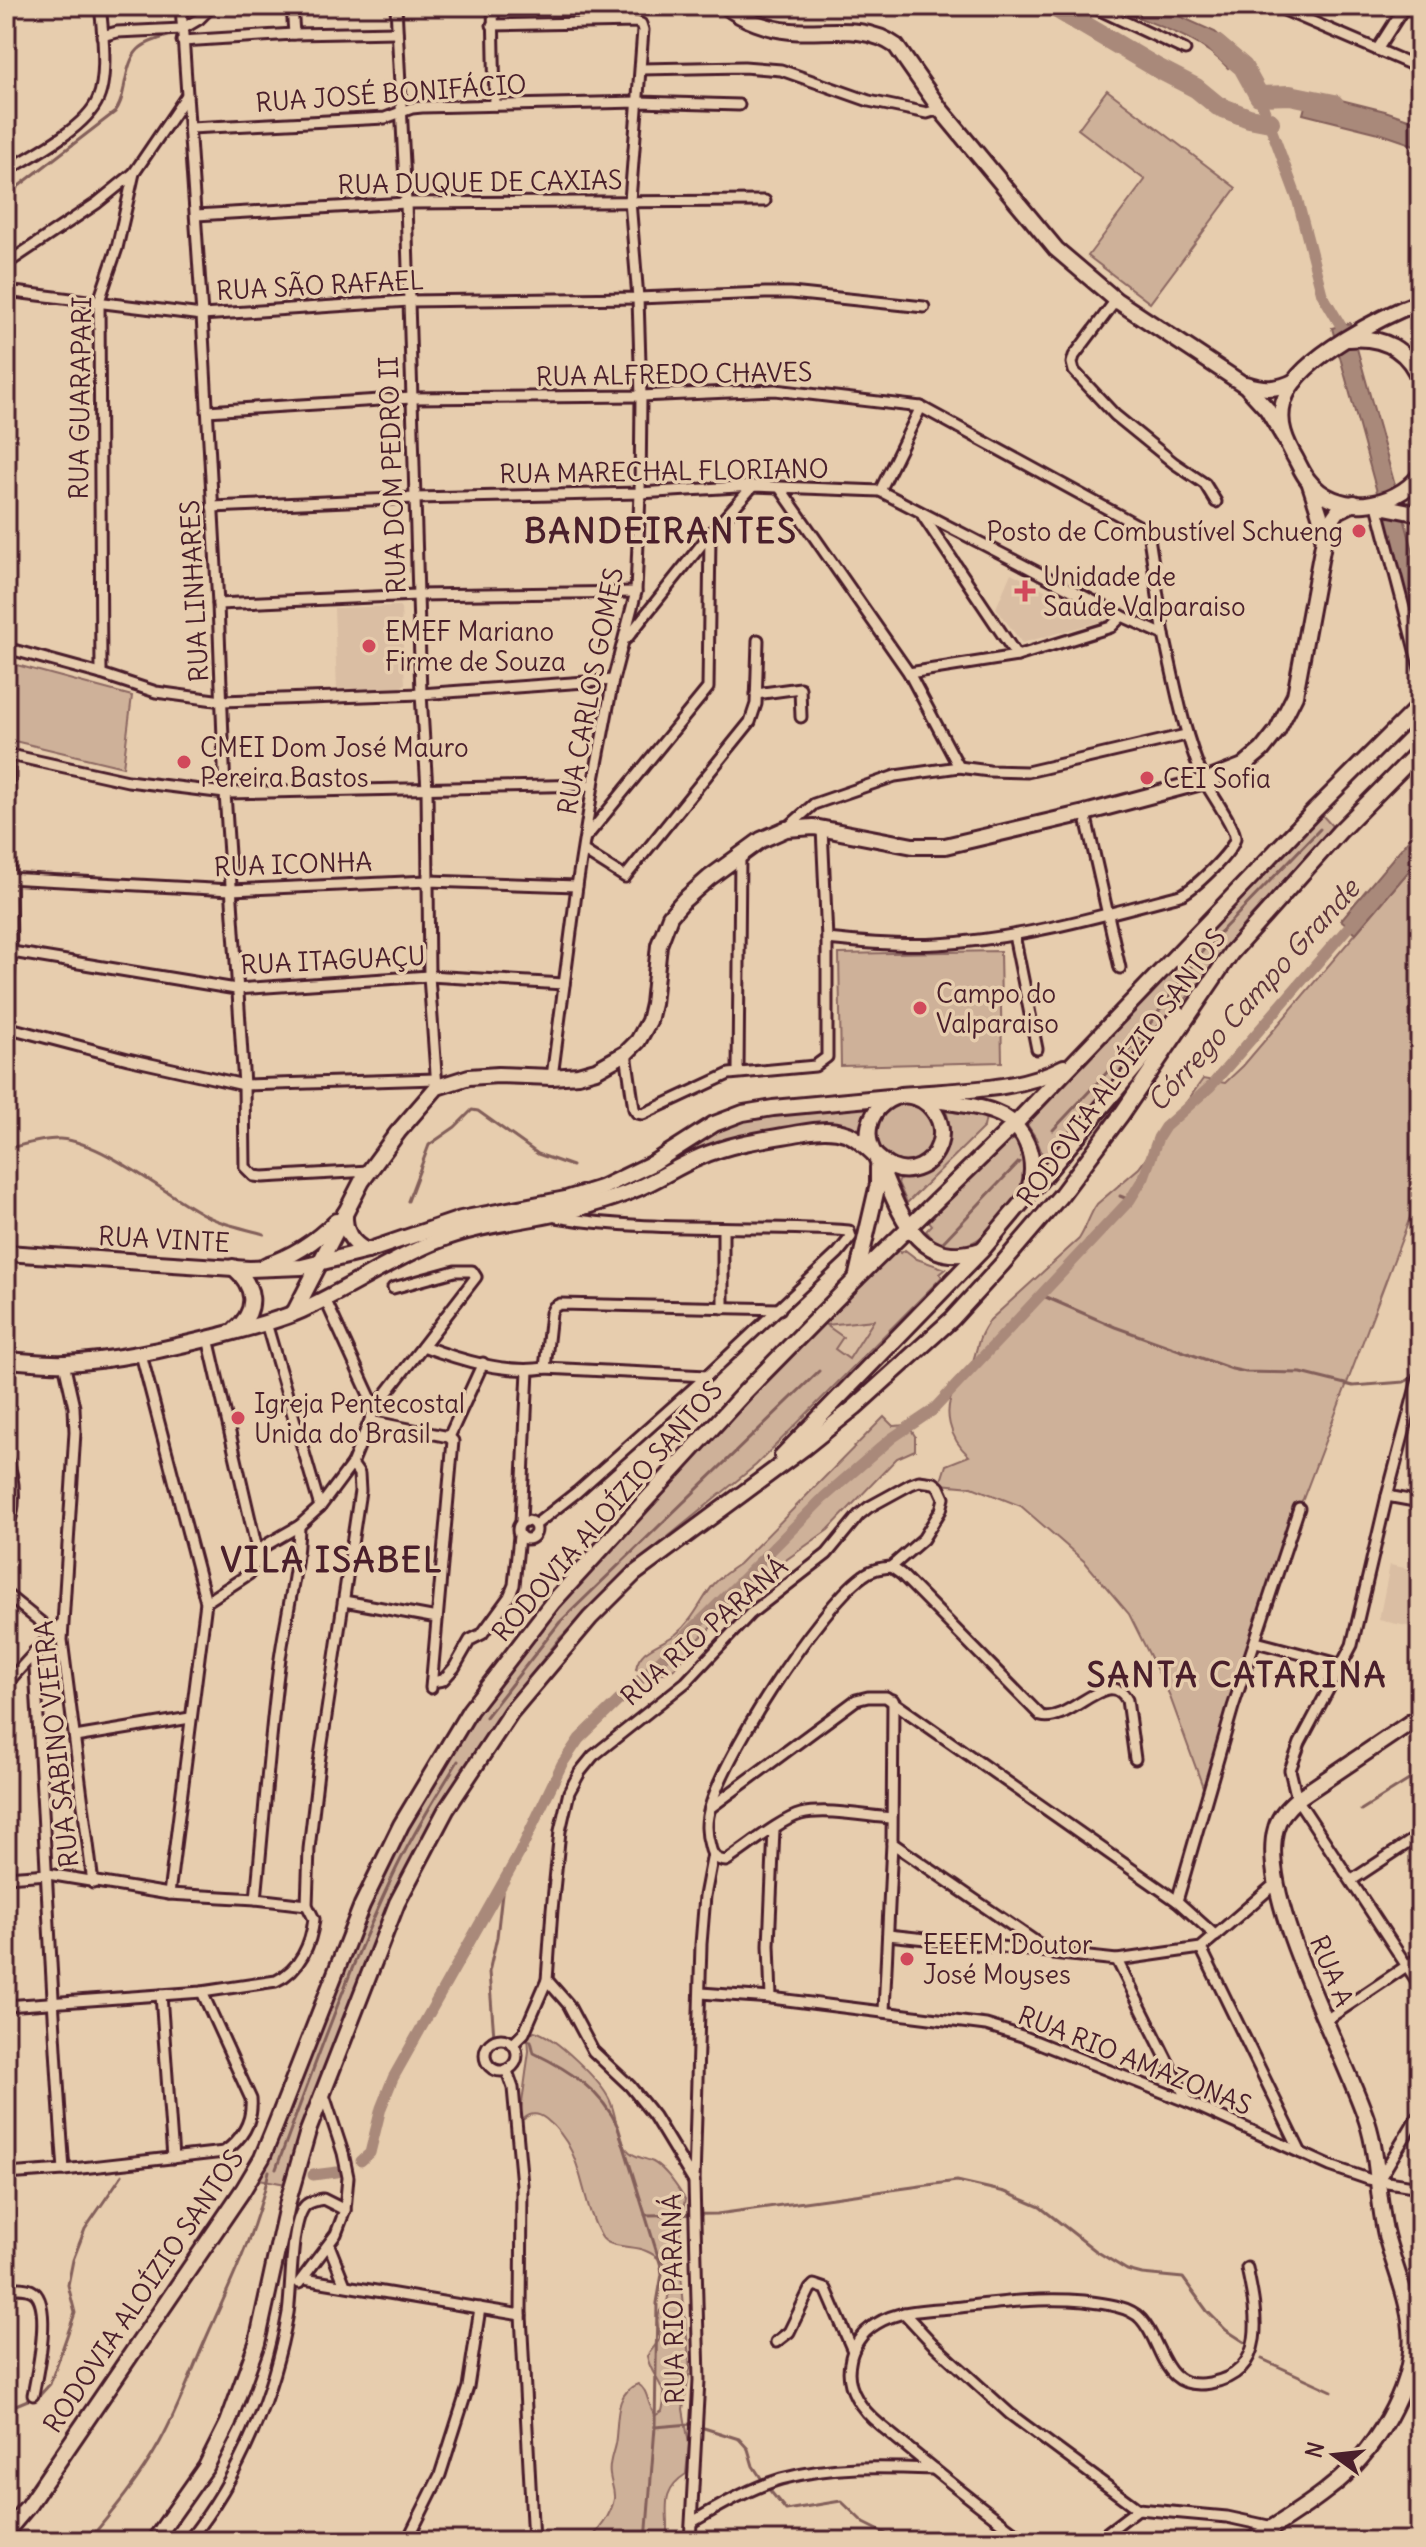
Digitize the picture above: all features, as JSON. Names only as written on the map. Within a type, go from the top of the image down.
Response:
[{"type":"main road","points":[[726,6],[743,17],[780,29],[865,32],[886,39],[903,54],[940,109],[1056,249],[1116,300],[1240,381],[1260,400],[1308,480],[1320,515],[1321,555]]},
{"type":"main road","points":[[1240,381],[1267,389],[1282,387],[1295,381],[1333,348],[1386,316],[1420,302]]},
{"type":"main road","points":[[1354,337],[1392,344],[1411,361],[1420,381]]},
{"type":"main road","points":[[1285,439],[1281,422],[1283,406],[1295,381]]},
{"type":"main road","points":[[1400,502],[1420,475]]},
{"type":"main road","points":[[1308,480],[1332,498],[1377,505],[1400,502],[1420,514]]},
{"type":"main road","points":[[294,1313],[369,1171],[436,1083],[469,1077],[552,1077],[593,1071],[626,1053],[638,1041],[649,1021],[659,945],[670,916],[684,900],[761,840],[786,829],[815,828],[897,843],[945,846],[1205,781],[1243,766],[1277,731],[1287,715],[1295,695],[1329,522],[1338,511],[1354,503]]},
{"type":"main road","name":"RODOVIA ALOÍZIO SANTOS","points":[[6,2532],[28,2506],[226,2218],[262,2158],[362,1905],[401,1825],[470,1710],[553,1602],[745,1392],[1014,1125],[1316,809],[1420,705]]},
{"type":"main road","name":"RODOVIA ALOÍZIO SANTOS","points":[[154,2541],[206,2467],[228,2423],[257,2343],[298,2164],[397,1903],[446,1810],[511,1712],[590,1618],[634,1574],[855,1407],[952,1319],[1061,1195],[1121,1115],[1231,953],[1339,832],[1420,750]]},
{"type":"main road","points":[[753,1486],[982,1250],[1231,953]]},
{"type":"main road","name":"RUA VINTE","points":[[6,1253],[249,1269],[293,1268],[367,1251],[461,1219],[557,1201],[601,1188],[653,1163],[714,1124],[743,1113],[1019,1083],[1046,1075],[1074,1060]]},
{"type":"main road","points":[[982,1250],[955,1255],[921,1243],[909,1228],[871,1148],[867,1132],[872,1116],[882,1104],[908,1096],[988,1110],[1004,1116],[1021,1134],[1031,1154],[1033,1176],[1026,1197]]},
{"type":"main road","points":[[6,1360],[64,1363],[141,1354],[232,1333],[294,1313],[449,1236],[586,1207],[635,1190],[700,1157],[750,1142],[827,1129],[853,1137],[887,1166],[903,1170],[919,1167],[932,1157],[940,1143],[940,1126],[928,1105],[908,1096]]},
{"type":"main road","points":[[856,1279],[878,1184],[875,1155]]},
{"type":"main road","points":[[345,1213],[349,1235],[356,1245],[367,1251]]},
{"type":"main road","points":[[249,1269],[298,1252],[324,1234],[345,1213]]},
{"type":"main road","points":[[232,1333],[245,1322],[252,1306],[251,1290],[233,1267]]},
{"type":"main road","points":[[1297,1799],[1420,1716]]},
{"type":"main road","name":"RUA A","points":[[1251,2541],[1329,2489],[1361,2456],[1389,2417],[1407,2375],[1412,2348],[1409,2316],[1386,2235],[1367,2123],[1292,1937],[1276,1883],[1276,1828],[1284,1812],[1297,1799]]},
{"type":"street","points":[[6,171],[77,125],[91,111],[101,87],[100,6]]},
{"type":"street","name":"RUA LINHARES","points":[[181,6],[218,604],[225,793],[244,1085],[245,1167],[249,1173],[263,1177],[369,1171]]},
{"type":"street","points":[[102,36],[140,30],[182,29],[199,19],[212,6]]},
{"type":"street","points":[[292,6],[294,34]]},
{"type":"street","name":"RUA DOM PEDRO II","points":[[396,6],[427,789],[429,976],[436,1083]]},
{"type":"street","points":[[493,6],[495,105]]},
{"type":"street","points":[[1091,6],[1185,50]]},
{"type":"street","points":[[1275,6],[1420,68]]},
{"type":"street","points":[[1377,50],[1405,6]]},
{"type":"street","name":"RUA CARLOS GOMES","points":[[492,25],[636,22],[641,24],[643,30],[630,201],[638,298],[641,396],[636,592],[613,680],[593,785],[552,1077]]},
{"type":"street","points":[[182,41],[397,32]]},
{"type":"street","points":[[641,69],[744,67],[781,70],[869,101],[927,113],[940,109]]},
{"type":"street","name":"RUA GUARAPARI","points":[[101,674],[99,301],[117,248],[134,173],[187,95]]},
{"type":"street","name":"RUA JOSÉ BONIFÁCIO","points":[[190,128],[385,118],[422,107],[639,102],[739,105]]},
{"type":"street","points":[[6,264],[97,203],[134,173]]},
{"type":"street","name":"RUA DUQUE DE CAXIAS","points":[[196,215],[406,203],[765,201]]},
{"type":"street","name":"RUA SÃO RAFAEL","points":[[6,291],[202,315],[409,301],[791,293],[924,307]]},
{"type":"street","points":[[1116,300],[1074,356],[1074,371],[1115,415],[1205,484],[1216,502]]},
{"type":"street","name":"RUA ALFREDO CHAVES","points":[[207,411],[412,398],[641,396],[775,390],[921,407],[1148,531],[1164,635]]},
{"type":"street","points":[[880,491],[921,407]]},
{"type":"street","points":[[625,640],[753,486]]},
{"type":"street","name":"RUA MARECHAL FLORIANO","points":[[212,507],[640,493],[753,486],[880,491],[1164,635]]},
{"type":"street","points":[[780,488],[909,673],[959,767]]},
{"type":"street","points":[[1377,505],[1420,669]]},
{"type":"street","points":[[922,514],[1017,656]]},
{"type":"street","points":[[586,838],[708,688],[710,534]]},
{"type":"street","points":[[218,604],[417,595],[636,592]]},
{"type":"street","points":[[909,673],[1017,656],[1111,627],[1122,616]]},
{"type":"street","points":[[827,939],[875,944],[939,944],[1014,935],[1187,893],[1234,844],[1235,832],[1205,781],[1186,735],[1164,635]]},
{"type":"street","points":[[584,851],[625,877],[750,722],[756,704],[758,640]]},
{"type":"street","points":[[6,648],[156,692],[222,701],[421,694],[613,680]]},
{"type":"street","points":[[756,694],[800,688],[801,717]]},
{"type":"street","points":[[786,829],[814,804],[895,776],[959,767],[1027,772],[1186,735]]},
{"type":"street","points":[[6,1005],[7,754],[128,781],[225,793],[593,785]]},
{"type":"street","points":[[626,1053],[634,1109],[643,1114],[738,1072],[815,1066],[827,1057],[827,939],[815,828],[804,823],[804,811]]},
{"type":"street","points":[[1085,813],[1120,968]]},
{"type":"street","points":[[738,1072],[741,853]]},
{"type":"street","name":"RUA ICONHA","points":[[8,878],[231,890],[428,881],[577,886]]},
{"type":"street","points":[[1014,935],[1037,1049]]},
{"type":"street","name":"RUA ITAGUAÇU","points":[[8,951],[236,989],[429,976],[564,984]]},
{"type":"street","points":[[6,1027],[244,1085],[436,1083]]},
{"type":"street","points":[[535,1525],[577,1492],[780,1309],[838,1253],[851,1234],[849,1231],[814,1229],[632,1225],[549,1216]]},
{"type":"street","points":[[723,1228],[723,1308]]},
{"type":"street","points":[[258,1554],[273,1540],[299,1526],[320,1507],[352,1464],[375,1408],[474,1282],[475,1274],[472,1271],[455,1271],[393,1288]]},
{"type":"street","points":[[325,1299],[375,1408]]},
{"type":"street","points":[[545,1368],[551,1313],[560,1304],[780,1309]]},
{"type":"street","points":[[266,1323],[320,1507]]},
{"type":"street","points":[[206,1602],[249,1574],[258,1554],[208,1338]]},
{"type":"street","points":[[423,1346],[483,1363],[528,1370],[545,1368],[707,1376]]},
{"type":"street","points":[[141,1354],[206,1602],[169,1894]]},
{"type":"street","name":"RUA SABINO VIEIRA","points":[[64,1363],[74,1407],[75,1432],[61,1624],[93,1883]]},
{"type":"street","points":[[449,1437],[483,1363]]},
{"type":"street","points":[[370,1421],[449,1437],[453,1441],[431,1685],[443,1680],[454,1668],[470,1640],[482,1634],[514,1585],[518,1526],[521,1522],[528,1370]]},
{"type":"street","points":[[1420,1372],[1352,1645],[1300,1743],[1290,1770],[1297,1799],[1420,1986]]},
{"type":"street","points":[[6,1458],[14,1493],[6,1532]]},
{"type":"street","points":[[6,2006],[202,1992],[276,1981],[286,1976],[301,1959],[314,1919],[307,1905],[309,1849],[360,1491],[359,1474],[352,1464]]},
{"type":"street","name":"RUA RIO PARANÁ","points":[[690,2541],[699,2380],[694,2182],[654,2116],[630,2086],[593,2051],[568,2004],[547,1980],[560,1831],[569,1792],[580,1772],[601,1749],[686,1682],[750,1614],[827,1554],[869,1507],[911,1484],[934,1483],[943,1493],[941,1510],[923,1539],[891,1567]]},
{"type":"street","points":[[1387,1496],[1420,1502]]},
{"type":"street","points":[[1177,1901],[1233,1707],[1299,1508]]},
{"type":"street","points":[[519,1536],[527,1540],[535,1534],[535,1525],[531,1521],[521,1522]]},
{"type":"street","points":[[256,1899],[275,1697],[299,1554],[299,1526]]},
{"type":"street","points":[[891,1818],[801,1814],[726,1861],[716,1859],[713,1854],[707,1829],[716,1789],[732,1757],[794,1657],[854,1583],[870,1571],[891,1567],[1041,1716],[1050,1719],[1059,1716],[1102,1690],[1116,1688],[1123,1692],[1127,1700],[1135,1759]]},
{"type":"street","points":[[6,1594],[53,1632]]},
{"type":"street","points":[[344,1601],[437,1618]]},
{"type":"street","points":[[6,1684],[61,1624]]},
{"type":"street","points":[[1256,1642],[1343,1665]]},
{"type":"street","points":[[34,1652],[64,2170]]},
{"type":"street","points":[[710,1808],[856,1700],[880,1695],[893,1700],[1177,1901],[1216,1936]]},
{"type":"street","points":[[884,2011],[892,1843],[893,1700]]},
{"type":"street","points":[[75,1737],[190,1718]]},
{"type":"street","points":[[771,1998],[769,1945],[774,1829]]},
{"type":"street","points":[[1352,1880],[1420,1835]]},
{"type":"street","points":[[892,1843],[1052,1953]]},
{"type":"street","points":[[694,2182],[702,1932],[713,1854]]},
{"type":"street","points":[[6,1877],[48,1874],[169,1894],[307,1905]]},
{"type":"street","points":[[888,1935],[1117,1960],[1201,1948],[1276,1883]]},
{"type":"street","points":[[1201,1948],[1301,2153]]},
{"type":"street","points":[[1326,2020],[1420,1957]]},
{"type":"street","points":[[1117,1960],[1188,2102]]},
{"type":"street","points":[[513,2044],[524,2033],[547,1980]]},
{"type":"street","points":[[6,2174],[224,2152],[237,2143],[247,2127],[252,2111],[251,2099],[202,1992]]},
{"type":"street","name":"RUA RIO AMAZONAS","points":[[701,1993],[771,1998],[986,2025],[1188,2102],[1351,2174],[1420,2187]]},
{"type":"street","points":[[161,1995],[173,2158]]},
{"type":"street","points":[[506,2039],[517,2050],[514,2066],[507,2071],[500,2072],[487,2064],[484,2056],[486,2048],[493,2040],[506,2039]]},
{"type":"street","points":[[507,2071],[513,2088],[522,2185],[521,2315],[533,2541]]},
{"type":"street","points":[[290,2289],[304,2279],[329,2245],[341,2227],[345,2210],[348,2177],[323,2092]]},
{"type":"street","points":[[1379,2180],[1420,2112]]},
{"type":"street","points":[[188,2541],[231,2476],[259,2417],[279,2355],[295,2235],[303,2208],[323,2199],[345,2210]]},
{"type":"street","points":[[329,2245],[345,2285]]},
{"type":"street","points":[[1027,2541],[873,2419],[860,2404],[849,2377],[853,2351],[867,2330],[889,2317],[904,2313],[1021,2300],[1084,2301],[1115,2306],[1141,2319],[1173,2374],[1182,2381],[1212,2383],[1231,2375],[1252,2348],[1256,2314],[1247,2268]]},
{"type":"street","points":[[304,2279],[521,2315]]},
{"type":"street","points":[[776,2342],[789,2332],[810,2289],[819,2285],[826,2289],[853,2351]]},
{"type":"street","points":[[6,2289],[28,2289],[35,2293],[39,2301],[43,2335],[33,2395]]},
{"type":"street","points":[[407,2541],[440,2475],[468,2387],[480,2308]]},
{"type":"street","points":[[904,2313],[932,2343],[1010,2414],[1138,2509],[1227,2517],[1273,2527]]},
{"type":"street","points":[[692,2522],[747,2492],[780,2480],[833,2469],[934,2469]]},
{"type":"street","points":[[1096,2541],[1138,2509]]},
{"type":"shaded area","points":[[1109,6],[1157,6],[1215,32],[1242,55],[1228,68],[1187,38]]},
{"type":"shaded area","points":[[1107,90],[1236,188],[1150,303],[1088,256],[1145,180],[1078,129]]},
{"type":"shaded area","points":[[1309,92],[1420,123],[1420,147],[1303,114]]},
{"type":"shaded area","points":[[1350,323],[1420,576],[1420,649],[1332,328]]},
{"type":"shaded area","name":"Unidade de Saúde Valparaiso","points":[[1011,573],[1106,620],[1022,643],[996,608]]},
{"type":"shaded area","name":"EMEF Mariano Firme de Souza","points":[[399,606],[405,684],[400,688],[337,691],[334,608]]},
{"type":"shaded area","points":[[13,664],[132,696],[123,767],[6,739],[6,690]]},
{"type":"shaded area","points":[[1322,815],[1333,827],[1245,923],[1190,994],[1049,1160],[1044,1159],[1026,1123]]},
{"type":"shaded area","points":[[1420,826],[1420,858],[1356,933],[1341,920]]},
{"type":"shaded area","points":[[1420,858],[1420,1191],[1303,1499],[1290,1517],[1204,1790],[1169,1694],[1129,1614],[1085,1562],[1021,1506],[972,1487],[940,1484],[946,1465],[969,1456],[957,1441],[950,1424],[951,1396],[972,1365],[981,1335],[990,1320],[1079,1239],[1097,1204],[1139,1168],[1203,1079],[1225,1083],[1243,1066]]},
{"type":"shaded area","name":"Campo do Valparaiso","points":[[1000,951],[1002,1062],[841,1066],[839,954]]},
{"type":"shaded area","points":[[905,1104],[924,1113],[934,1131],[926,1153],[913,1162],[899,1163],[880,1150],[876,1127],[881,1116],[890,1108]]},
{"type":"shaded area","points":[[864,1105],[869,1107],[857,1133],[746,1136],[621,1190],[597,1195],[639,1177],[699,1138],[745,1118]]},
{"type":"shaded area","points":[[946,1111],[986,1117],[984,1127],[907,1203],[898,1183],[901,1178],[914,1176],[935,1165],[942,1156],[949,1136]]},
{"type":"shaded area","points":[[1009,1139],[1019,1141],[1026,1161],[1027,1175],[1019,1194],[991,1229],[971,1243],[945,1246],[928,1241],[932,1238],[926,1231],[932,1225],[929,1221]]},
{"type":"shaded area","points":[[898,1249],[901,1253],[905,1250],[917,1259],[946,1269],[940,1274],[942,1277],[756,1465],[636,1563],[597,1600],[559,1639],[494,1722],[433,1818],[382,1922],[297,2142],[286,2184],[259,2179],[369,1907],[443,1765],[504,1675],[576,1587],[729,1417]],"holes":[[[874,1320],[849,1359],[835,1349],[843,1337],[826,1325]]]},
{"type":"shaded area","points":[[875,1319],[849,1359],[835,1349],[825,1325]]},
{"type":"shaded area","points":[[884,1417],[893,1426],[908,1425],[915,1436],[915,1450],[897,1458],[828,1530],[762,1577],[690,1648],[674,1669],[665,1673],[648,1673],[636,1669],[641,1656],[682,1629],[717,1581],[739,1564]]},
{"type":"shaded area","points":[[1390,1565],[1420,1571],[1420,1629],[1379,1620]]},
{"type":"shaded area","points":[[534,2031],[565,2050],[588,2072],[610,2101],[626,2148],[662,2169],[685,2199],[678,2243],[690,2369],[683,2409],[689,2444],[686,2474],[677,2481],[668,2496],[666,2541],[588,2541],[604,2522],[614,2499],[610,2467],[624,2394],[638,2384],[656,2415],[662,2411],[664,2395],[647,2356],[660,2339],[657,2320],[667,2302],[672,2277],[651,2253],[604,2240],[594,2221],[568,2145],[540,2115],[520,2118],[529,2051],[528,2036]]},
{"type":"waterway","points":[[193,17],[200,6]]},
{"type":"waterway","points":[[1052,6],[1196,88],[1218,106],[1270,122]]},
{"type":"waterway","points":[[15,189],[115,112],[130,63],[139,49],[178,33]]},
{"type":"waterway","points":[[1216,44],[1243,67],[1259,96],[1290,95],[1334,104]]},
{"type":"waterway","name":"Córrego Campo Grande","points":[[1259,96],[1297,198],[1322,294],[1344,337]]},
{"type":"waterway","points":[[1053,1130],[1141,1036],[1204,949],[1320,829]]},
{"type":"waterway","points":[[361,2161],[370,2153],[381,2108],[393,2078],[519,1854],[562,1764],[579,1739],[823,1498],[892,1438],[932,1411],[1130,1200],[1144,1177],[1165,1127],[1210,1087],[1358,916]]},
{"type":"waterway","points":[[408,1201],[429,1145],[455,1127],[472,1110],[478,1111],[538,1154],[572,1166]]},
{"type":"waterway","points":[[6,1149],[47,1140],[77,1142],[113,1158],[208,1217],[264,1234]]},
{"type":"waterway","points":[[943,1242],[1019,1162]]},
{"type":"waterway","points":[[1120,1196],[1130,1200]]},
{"type":"waterway","points":[[1041,1295],[1115,1327],[1246,1372],[1301,1373],[1353,1386],[1404,1382],[1416,1370]]},
{"type":"waterway","points":[[486,1717],[560,1622],[819,1371]]},
{"type":"waterway","points":[[276,2169],[333,2016],[380,1904],[411,1840],[458,1761]]},
{"type":"waterway","points":[[1361,1810],[1420,1773]]},
{"type":"waterway","points":[[503,1884],[497,1937],[489,1972],[494,2037],[515,2039]]},
{"type":"waterway","points":[[523,2040],[531,2041],[534,2053],[560,2067],[594,2092],[611,2114],[618,2127],[661,2266],[657,2303],[655,2427],[646,2541]]},
{"type":"waterway","points":[[88,2541],[135,2481],[168,2428],[245,2250],[269,2171]]},
{"type":"waterway","points":[[313,2175],[337,2172]]},
{"type":"waterway","points":[[6,2409],[40,2395],[50,2384],[75,2313],[68,2285],[73,2260],[85,2229],[122,2175]]},
{"type":"waterway","points":[[645,2215],[717,2214],[957,2181],[1005,2192],[1040,2207],[1096,2251],[1127,2270],[1183,2278],[1207,2311],[1226,2330],[1246,2343]]},
{"type":"waterway","points":[[1262,2359],[1332,2391]]},
{"type":"waterway","points":[[655,2427],[691,2424],[739,2439],[748,2449],[753,2466],[763,2481]]},
{"type":"waterway","points":[[767,2487],[786,2510],[841,2501],[864,2523],[900,2541]]},
{"type":"place","name":"Posto de Combustível Schueng","points":[[1359,531]]},
{"type":"place","name":"Unidade de Saúde Valparaiso","points":[[1025,591]]},
{"type":"place","name":"EMEF Mariano Firme de Souza","points":[[369,646]]},
{"type":"place","name":"CMEI Dom José Mauro Pereira Bastos","points":[[184,762]]},
{"type":"place","name":"CEI Sofia","points":[[1147,778]]},
{"type":"place","name":"Campo do Valparaiso","points":[[920,1008]]},
{"type":"place","name":"Igreja Pentecostal Unida do Brasil","points":[[238,1418]]},
{"type":"place","name":"EEEFM Doutor José Moyses","points":[[907,1959]]},
{"type":"district","name":"BANDEIRANTES","points":[[661,530]]},
{"type":"district","name":"VILA ISABEL","points":[[332,1559]]},
{"type":"district","name":"SANTA CATARINA","points":[[1237,1674]]}]
